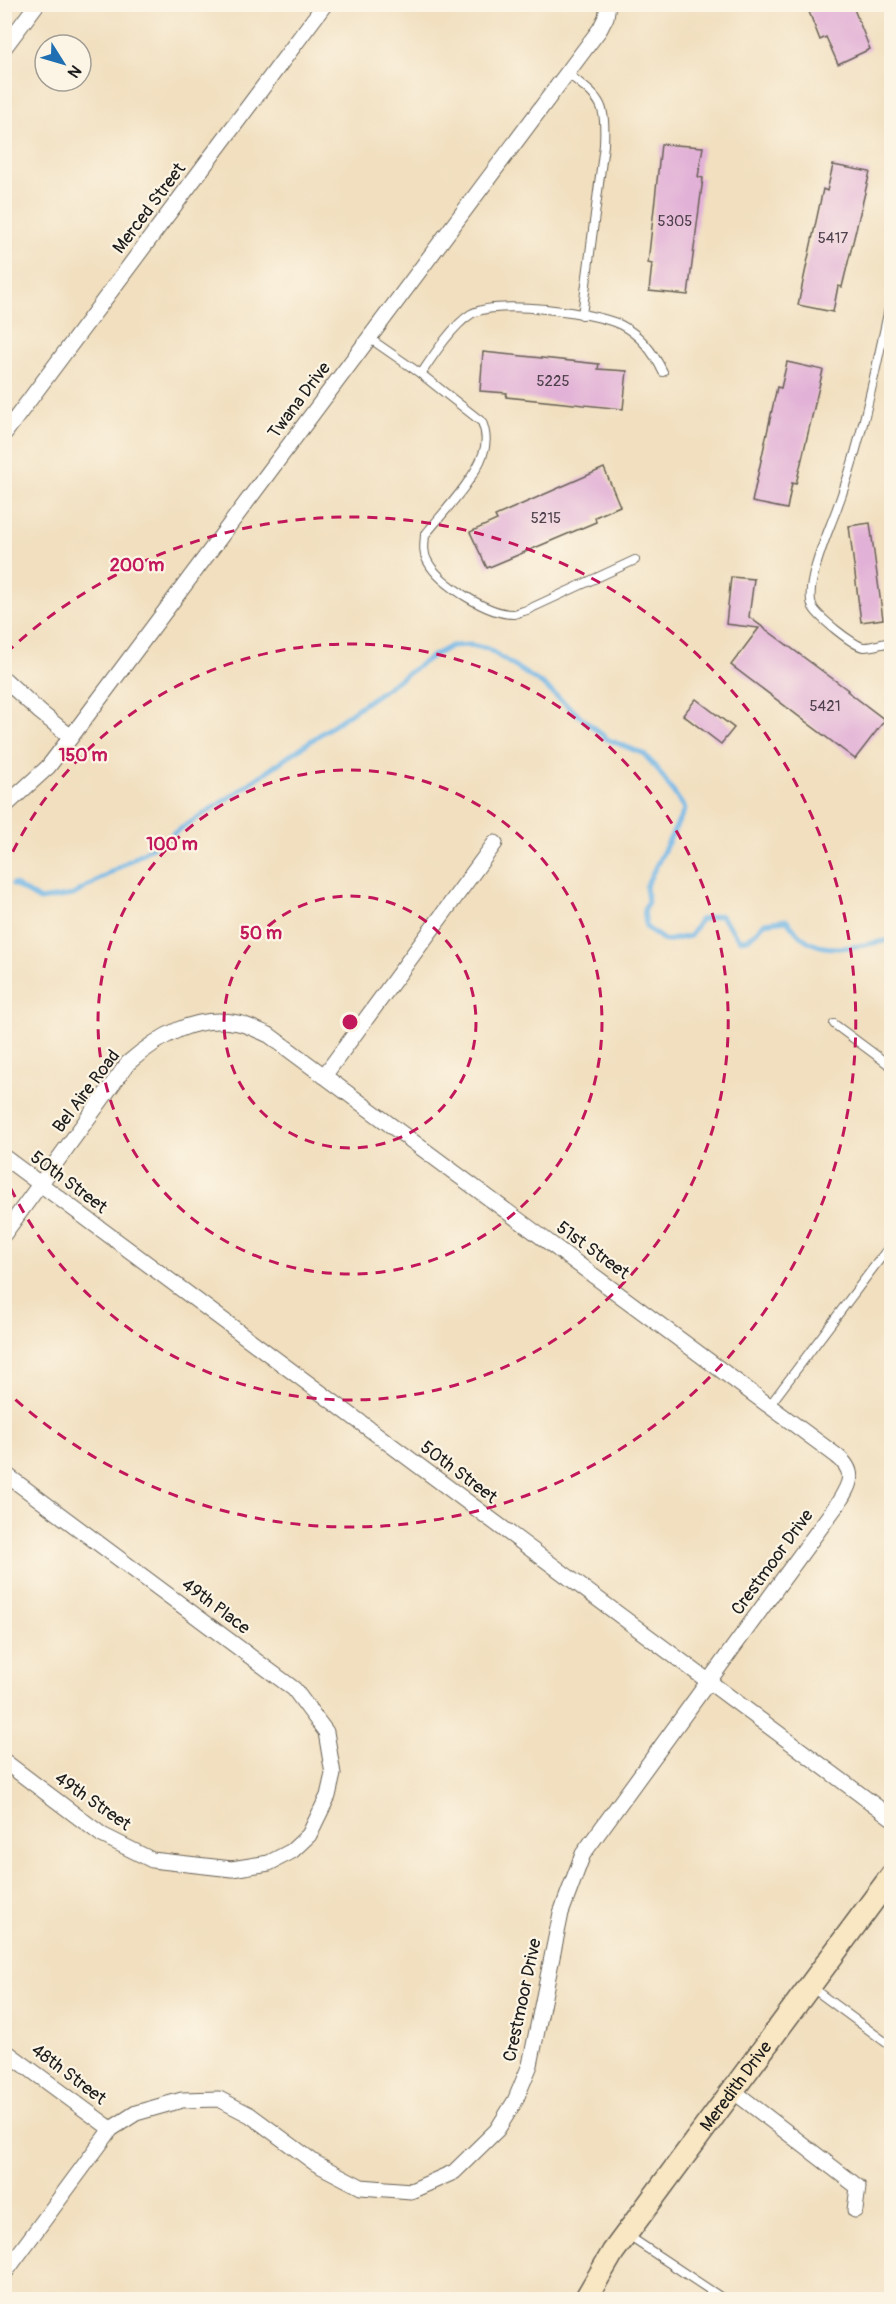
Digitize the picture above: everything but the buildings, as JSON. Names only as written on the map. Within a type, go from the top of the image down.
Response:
[{"type":"main road","name":"Meredith Drive","points":[[585,2300],[613,2252],[891,1875]]},
{"type":"street","points":[[4,48],[37,4]]},
{"type":"street","name":"Merced Street","points":[[4,434],[325,4]]},
{"type":"street","name":"Twana Drive","points":[[4,807],[48,767],[71,737],[600,30],[606,17],[608,4]]},
{"type":"street","points":[[4,679],[71,737]]},
{"type":"street","points":[[324,1076],[495,843]]},
{"type":"street","name":"Bel Aire Road","points":[[4,1234],[128,1063],[150,1043],[173,1030],[205,1022],[238,1023],[269,1035],[324,1076]]},
{"type":"street","name":"51st Street","points":[[324,1076],[837,1456]]},
{"type":"street","name":"50th Street","points":[[4,1157],[891,1818]]},
{"type":"street","name":"Crestmoor Drive","points":[[4,2274],[111,2129],[136,2113],[183,2100],[219,2099],[250,2115],[315,2163],[361,2187],[411,2191],[454,2172],[497,2130],[515,2101],[530,2065],[561,1913],[583,1854],[846,1491],[850,1471],[845,1462],[837,1456]]},
{"type":"street","name":"49th Place","points":[[4,1473],[294,1689],[326,1732],[333,1773],[328,1796],[321,1813]]},
{"type":"street","name":"49th Street","points":[[4,1761],[102,1835],[152,1860],[232,1869],[269,1863],[292,1851],[309,1835],[321,1813]]},
{"type":"street","name":"48th Street","points":[[4,2050],[111,2129]]},
{"type":"street","points":[[732,2090],[858,2187],[855,2210]]},
{"type":"lane","points":[[567,74],[593,94],[602,105],[605,118],[604,145],[582,315]]},
{"type":"lane","points":[[891,295],[861,430],[821,550],[810,592],[812,605],[818,614],[855,644],[863,647],[891,642]]},
{"type":"lane","points":[[421,374],[450,334],[471,314],[509,307],[582,315],[619,324],[647,346],[663,372]]},
{"type":"lane","points":[[369,338],[421,374],[482,422],[486,440],[483,455],[472,475],[425,535],[424,544],[429,565],[456,590],[485,607],[514,614],[636,560]]},
{"type":"lane","points":[[834,1024],[891,1067]]},
{"type":"lane","points":[[770,1406],[891,1243]]},
{"type":"lane","points":[[809,1986],[891,2047]]},
{"type":"lane","points":[[626,2234],[724,2300]]},
{"type":"waterway","points":[[13,884],[40,900],[73,895],[236,793],[431,657],[451,646],[471,645],[488,649],[542,684],[607,739],[644,754],[685,809],[646,886],[648,902],[644,909],[646,927],[665,941],[690,936],[700,920],[720,915],[740,940],[748,939],[765,923],[787,920],[809,942],[821,946],[847,947],[892,940]]}]
